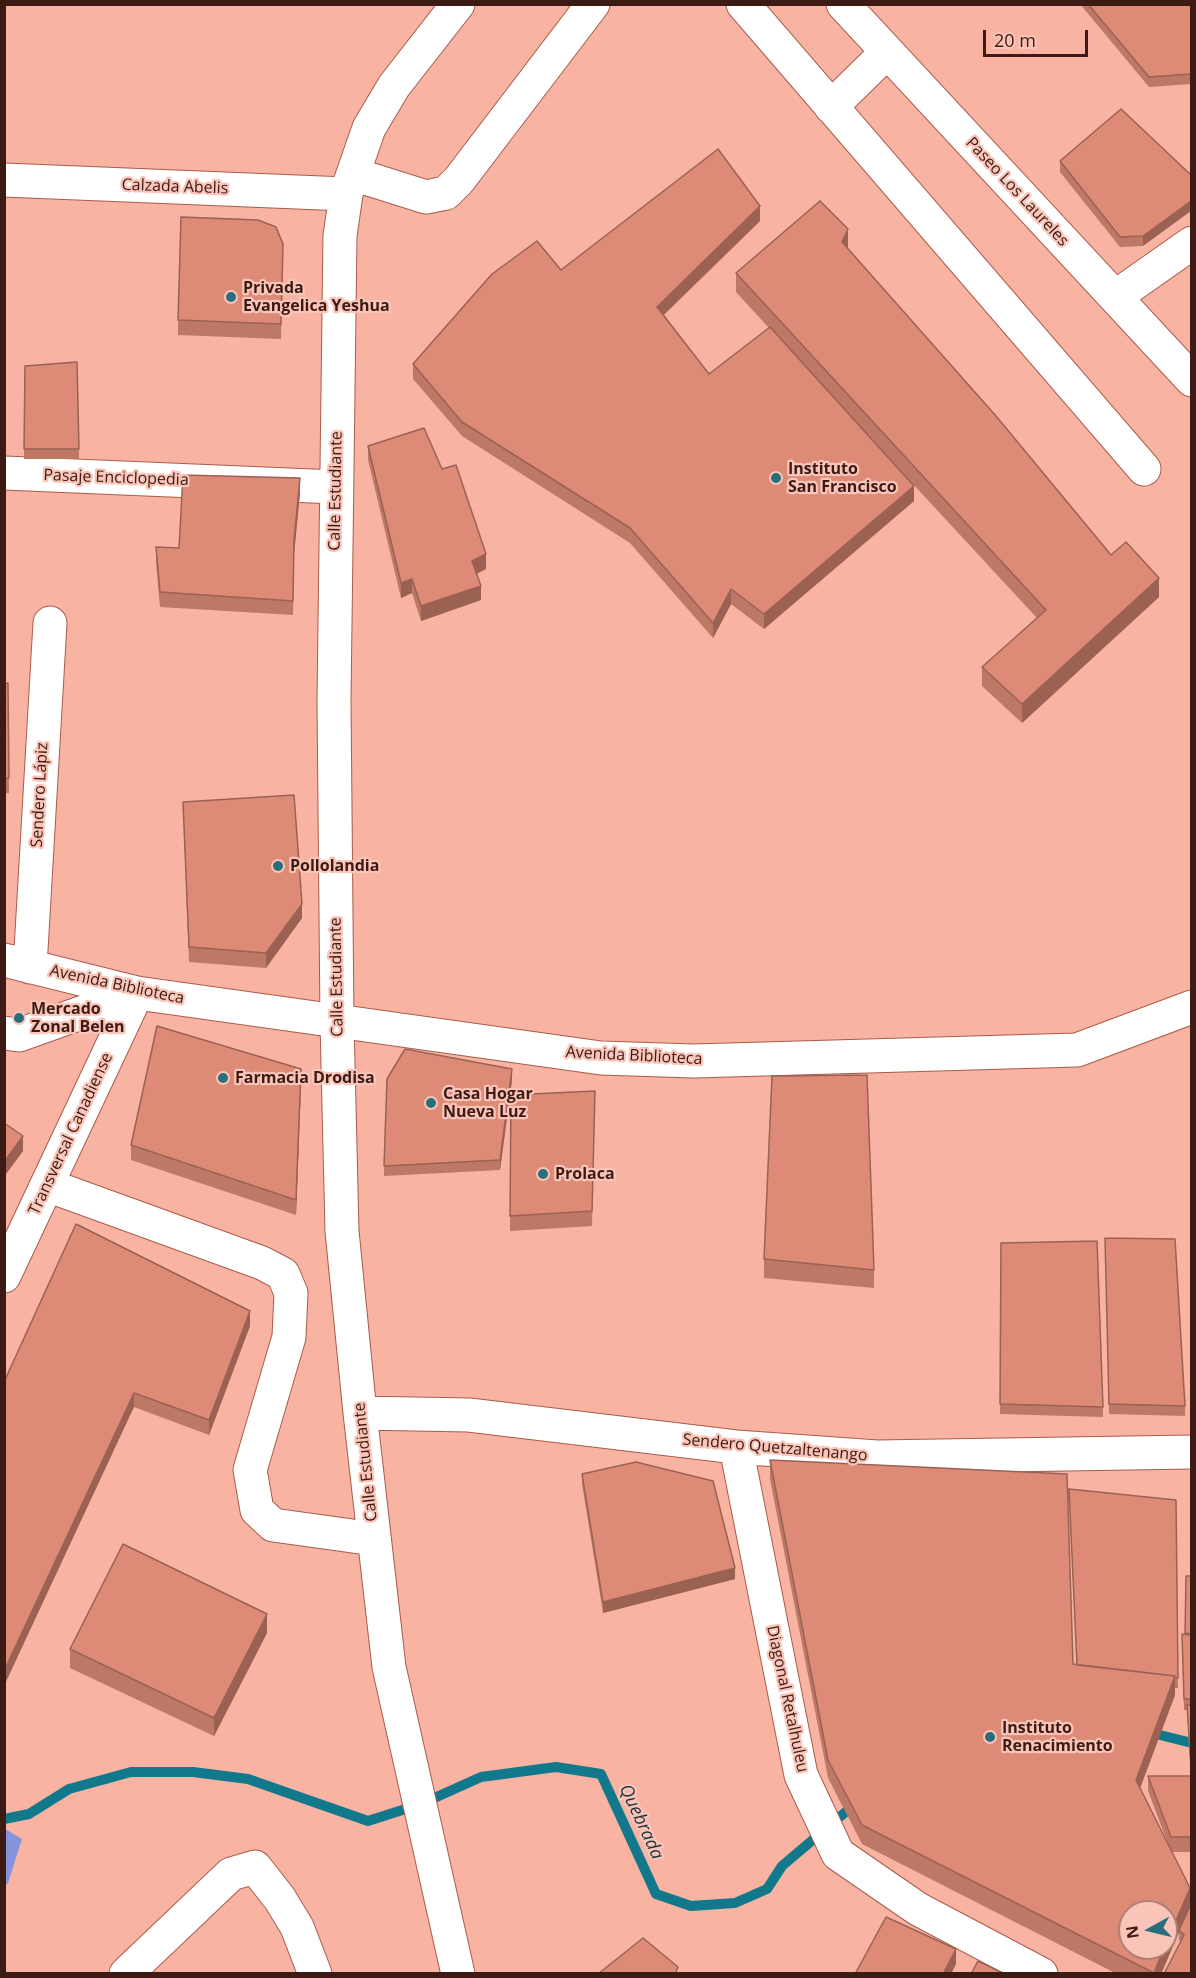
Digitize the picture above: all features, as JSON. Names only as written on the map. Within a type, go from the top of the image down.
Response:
[{"type":"street","name":"Calle Estudiante","points":[[458,4],[394,86],[369,128],[349,184],[340,236],[334,700],[337,1022],[342,1231],[389,1667],[458,1974]]},
{"type":"street","name":"Calzada Abelis","points":[[4,180],[349,184],[426,196],[446,193],[459,180],[593,4]]},
{"type":"street","points":[[742,4],[1144,470]]},
{"type":"street","name":"Paseo Los Laureles","points":[[843,4],[1191,380]]},
{"type":"street","points":[[831,106],[887,52]]},
{"type":"street","points":[[1115,297],[1191,243]]},
{"type":"street","name":"Pasaje Enciclopedia","points":[[4,474],[336,487]]},
{"type":"street","name":"Sendero Lápiz","points":[[17,963],[50,623]]},
{"type":"street","name":"Avenida Biblioteca","points":[[17,963],[137,993],[601,1058],[694,1061],[1077,1050],[1191,1007]]},
{"type":"street","points":[[4,1033],[19,1035],[137,993]]},
{"type":"street","name":"Transversal Canadiense","points":[[4,1276],[137,993]]},
{"type":"street","points":[[47,1185],[262,1263],[283,1274],[291,1293],[289,1337],[250,1470],[257,1510],[273,1525],[374,1539]]},
{"type":"street","name":"Sendero Quetzaltenango","points":[[360,1413],[469,1414],[736,1447],[877,1457],[1191,1452]]},
{"type":"street","name":"Diagonal Retalhuleu","points":[[736,1447],[801,1775],[838,1854],[918,1909],[1041,1974]]},
{"type":"street","points":[[126,1974],[231,1874],[255,1868],[280,1899],[297,1927],[315,1974]]},
{"type":"shaded area","points":[[5,1829],[22,1839],[8,1883],[5,1886]]},
{"type":"building","points":[[1088,4],[1191,4],[1191,74],[1149,77]]},
{"type":"building","points":[[1121,109],[1191,175],[1191,201],[1143,236],[1120,237],[1060,161]]},
{"type":"building","points":[[718,149],[760,206],[657,307],[709,374],[770,327],[914,486],[764,614],[731,589],[713,623],[630,528],[462,422],[413,364],[492,274],[537,241],[561,270]]},
{"type":"building","points":[[820,201],[848,229],[842,242],[996,416],[1111,555],[1126,542],[1159,578],[1022,704],[982,667],[1046,610],[736,273]]},
{"type":"building","name":"Privada Evangelica Yeshua","points":[[181,217],[258,220],[276,227],[283,244],[281,324],[178,320]]},
{"type":"building","points":[[77,362],[79,449],[24,449],[25,366]]},
{"type":"building","points":[[424,428],[442,469],[456,465],[486,554],[472,561],[481,586],[421,606],[412,579],[401,583],[368,446]]},
{"type":"building","points":[[183,475],[300,478],[294,540],[293,601],[160,592],[156,547],[179,548]]},
{"type":"building","points":[[8,683],[9,778],[4,778],[4,684]]},
{"type":"building","points":[[294,795],[302,904],[266,953],[189,947],[183,802]]},
{"type":"building","points":[[157,1026],[301,1069],[296,1200],[131,1145]]},
{"type":"building","points":[[405,1049],[512,1069],[500,1160],[384,1166],[387,1079]]},
{"type":"building","points":[[867,1075],[874,1270],[764,1259],[772,1076]]},
{"type":"building","points":[[595,1091],[592,1211],[510,1216],[511,1095]]},
{"type":"building","points":[[4,1123],[23,1136],[4,1162]]},
{"type":"building","points":[[76,1224],[250,1311],[209,1420],[134,1393],[4,1671],[4,1382]]},
{"type":"building","points":[[1105,1238],[1175,1239],[1185,1406],[1109,1404]]},
{"type":"building","points":[[1097,1241],[1103,1407],[1000,1404],[1001,1243]]},
{"type":"building","name":"Instituto Renacimiento","points":[[770,1460],[1067,1474],[1073,1664],[1175,1676],[1136,1780],[1190,1888],[1178,1916],[1178,1900],[1118,1900],[1118,1955],[862,1825],[828,1760]]},
{"type":"building","points":[[636,1462],[713,1481],[735,1568],[603,1602],[582,1474]]},
{"type":"building","points":[[1069,1489],[1176,1500],[1178,1678],[1077,1665]]},
{"type":"building","points":[[123,1544],[267,1614],[214,1718],[70,1649]]},
{"type":"building","points":[[1186,1576],[1191,1576],[1191,1634],[1185,1633]]},
{"type":"building","points":[[1182,1634],[1191,1635],[1191,1699],[1184,1699]]},
{"type":"building","points":[[1187,1705],[1191,1705],[1191,1767]]},
{"type":"building","points":[[1148,1776],[1191,1776],[1191,1837],[1171,1837]]},
{"type":"building","points":[[1191,1904],[1191,1974],[1164,1974],[1171,1960],[1178,1960],[1178,1947],[1184,1935],[1179,1930]]},
{"type":"building","points":[[886,1917],[956,1949],[943,1974],[855,1974]]},
{"type":"building","points":[[643,1938],[678,1967],[675,1974],[598,1974]]},
{"type":"building","name":"Instituto Renacimiento","points":[[1128,1960],[1159,1960],[1154,1973]]},
{"type":"building","points":[[978,1961],[1005,1974],[971,1974]]},
{"type":"waterway","name":"Quebrada","points":[[1148,1732],[1192,1743]]},
{"type":"waterway","name":"Quebrada","points":[[4,1819],[29,1814],[69,1789],[131,1772],[193,1772],[248,1779],[368,1821],[421,1804],[481,1777],[556,1767],[601,1774],[656,1894],[691,1906],[735,1903],[767,1889],[782,1866],[855,1804]]},
{"type":"place","name":"Privada Evangelica Yeshua","points":[[231,297]]},
{"type":"place","name":"Instituto San Francisco","points":[[776,478]]},
{"type":"place","name":"Pollolandia","points":[[278,866]]},
{"type":"place","name":"Mercado Zonal Belen","points":[[19,1018]]},
{"type":"place","name":"Farmacia Drodisa","points":[[223,1078]]},
{"type":"place","name":"Casa Hogar Nueva Luz","points":[[431,1103]]},
{"type":"place","name":"Prolaca","points":[[543,1174]]},
{"type":"place","name":"Instituto Renacimiento","points":[[990,1737]]}]
